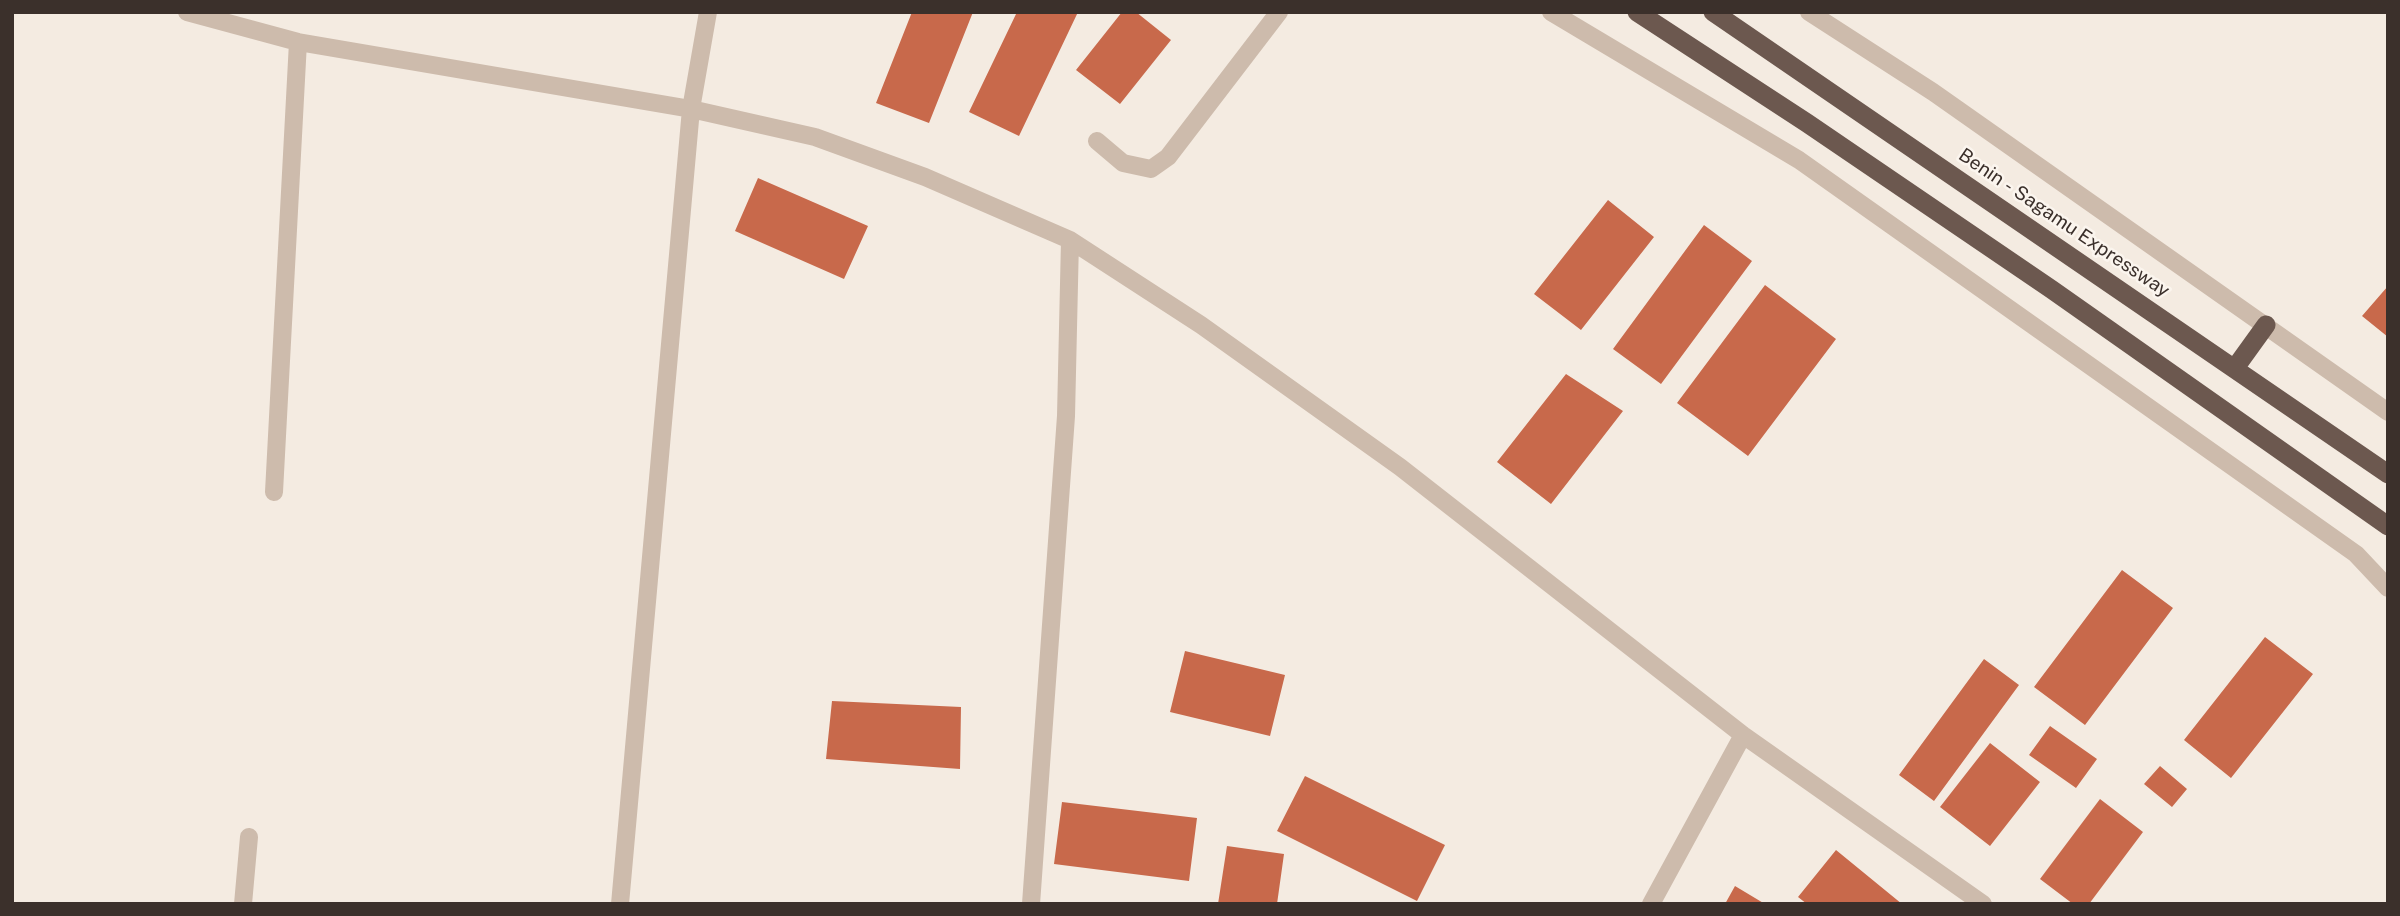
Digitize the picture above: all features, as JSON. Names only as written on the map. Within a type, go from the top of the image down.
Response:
[{"type":"highway","points":[[1637,12],[1807,123],[2050,289],[2388,526]]},
{"type":"highway","name":"Benin - Sagamu Expressway","points":[[1713,12],[2388,474]]},
{"type":"highway","points":[[2235,369],[2266,325]]},
{"type":"street","points":[[187,12],[298,42],[691,109],[815,137],[925,177],[1070,240],[1201,325],[1400,467],[1743,735],[1983,904]]},
{"type":"street","points":[[620,904],[691,109],[708,12]]},
{"type":"street","points":[[1097,141],[1123,163],[1152,169],[1168,157],[1279,12]]},
{"type":"street","points":[[1551,12],[1799,160],[2356,554],[2388,588]]},
{"type":"street","points":[[1809,12],[1933,92],[2388,412]]},
{"type":"street","points":[[274,492],[298,42]]},
{"type":"street","points":[[1031,904],[1066,416],[1070,240]]},
{"type":"street","points":[[1651,904],[1743,735]]},
{"type":"street","points":[[243,904],[249,837]]},
{"type":"building","points":[[912,12],[973,12],[929,123],[876,103]]},
{"type":"building","points":[[1017,12],[1078,12],[1019,136],[969,112]]},
{"type":"building","points":[[1122,12],[1136,12],[1171,40],[1120,104],[1076,70]]},
{"type":"building","points":[[758,178],[868,226],[844,279],[735,231]]},
{"type":"building","points":[[1608,200],[1654,237],[1581,330],[1534,294]]},
{"type":"building","points":[[1704,225],[1752,261],[1661,384],[1613,349]]},
{"type":"building","points":[[1765,285],[1836,339],[1748,456],[1677,403]]},
{"type":"building","points":[[2388,286],[2388,337],[2362,316]]},
{"type":"building","points":[[1566,374],[1623,411],[1551,504],[1497,462]]},
{"type":"building","points":[[2122,570],[2173,608],[2085,725],[2034,687]]},
{"type":"building","points":[[2265,637],[2313,674],[2231,778],[2184,740]]},
{"type":"building","points":[[1185,651],[1285,675],[1270,736],[1170,712]]},
{"type":"building","points":[[1984,659],[2019,685],[1934,801],[1899,775]]},
{"type":"building","points":[[832,701],[961,707],[960,769],[826,759]]},
{"type":"building","points":[[2050,726],[2097,759],[2076,788],[2029,755]]},
{"type":"building","points":[[1990,743],[2040,782],[1990,846],[1940,807]]},
{"type":"building","points":[[2160,766],[2187,789],[2172,807],[2144,784]]},
{"type":"building","points":[[1305,776],[1445,845],[1417,901],[1277,831]]},
{"type":"building","points":[[2100,799],[2143,832],[2089,904],[2073,904],[2040,879]]},
{"type":"building","points":[[1062,802],[1197,818],[1189,881],[1054,864]]},
{"type":"building","points":[[1227,846],[1284,854],[1277,904],[1218,904]]},
{"type":"building","points":[[1836,850],[1902,904],[1807,904],[1798,897]]},
{"type":"building","points":[[1735,886],[1765,904],[1725,904]]}]
